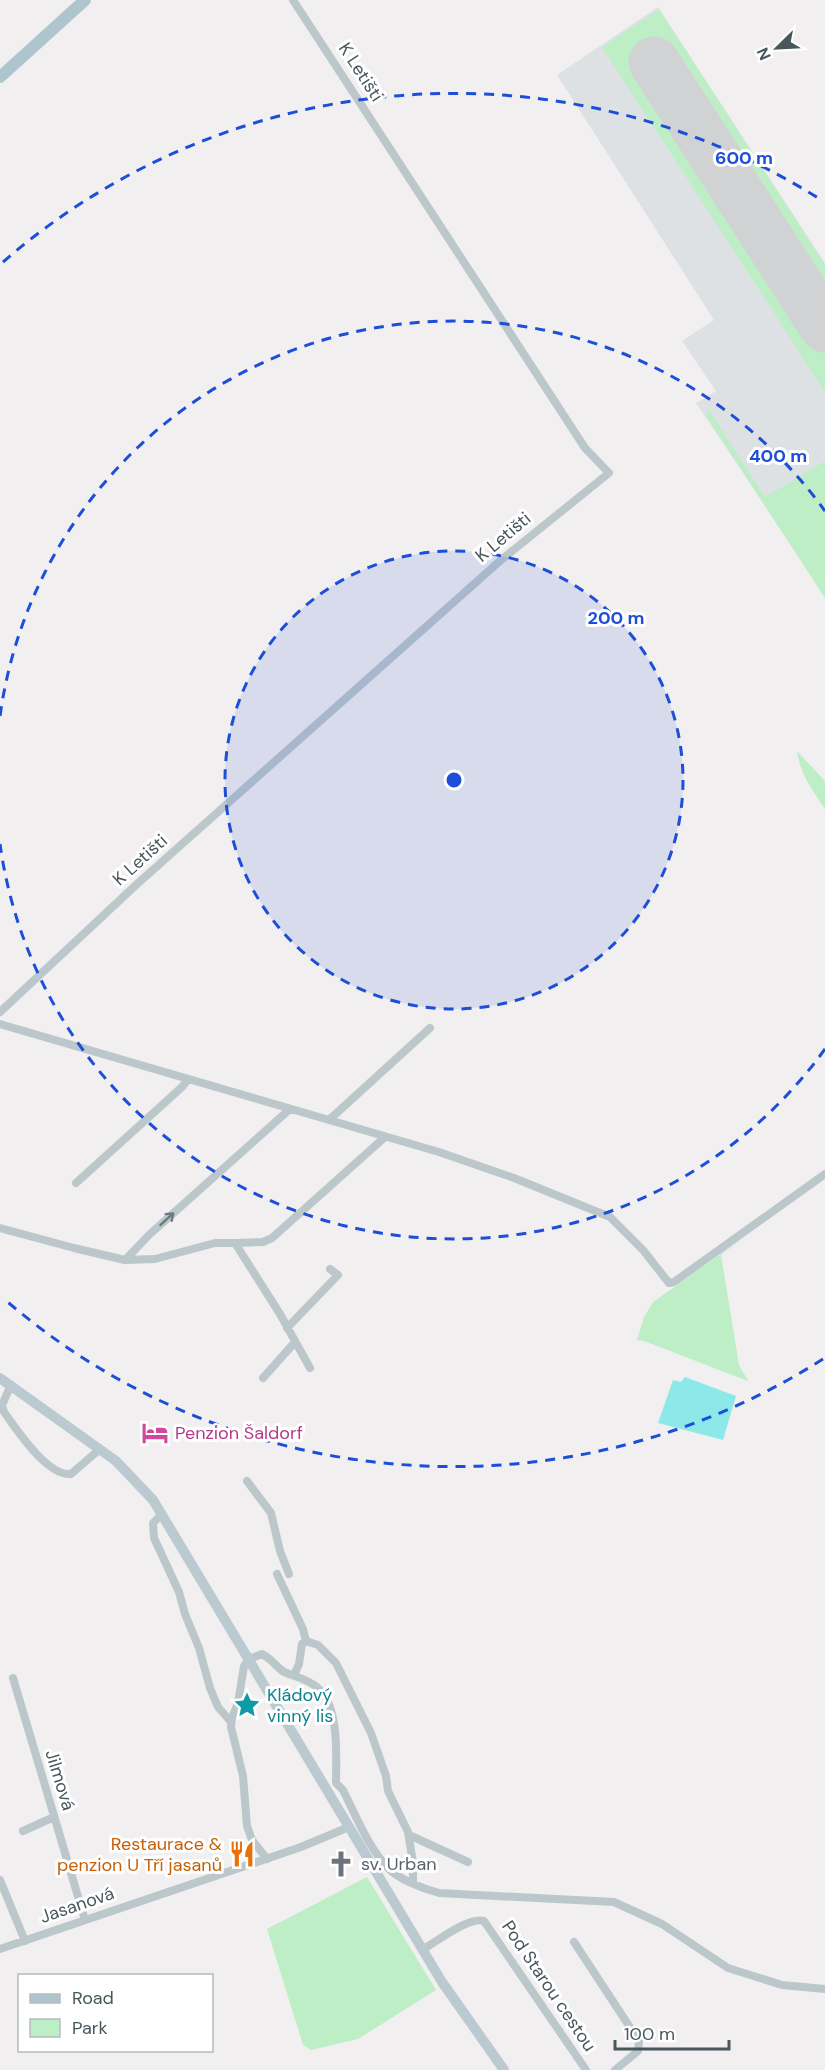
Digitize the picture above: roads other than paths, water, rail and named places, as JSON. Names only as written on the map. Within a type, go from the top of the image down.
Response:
[{"type":"main road","points":[[0,77],[85,0]]},
{"type":"main road","points":[[0,1378],[100,1449],[144,1489],[162,1514],[249,1659],[330,1785],[349,1827],[422,1950],[462,2013],[504,2070]]},
{"type":"street","name":"K Letišti","points":[[0,1012],[136,885],[501,560],[609,473],[585,448],[293,0]]},
{"type":"street","points":[[0,1024],[440,1152],[514,1178],[610,1217],[643,1250],[669,1283],[674,1282],[825,1174]]},
{"type":"street","points":[[329,1120],[430,1028]]},
{"type":"street","points":[[76,1183],[188,1079]]},
{"type":"street","points":[[125,1260],[150,1234],[290,1109]]},
{"type":"street","points":[[0,1228],[125,1260],[155,1259],[215,1243],[264,1242],[272,1238],[385,1137]]},
{"type":"street","points":[[235,1243],[310,1368]]},
{"type":"street","points":[[287,1328],[338,1275],[330,1269]]},
{"type":"street","points":[[262,1378],[295,1342]]},
{"type":"street","points":[[11,1385],[2,1405],[4,1412],[29,1445],[52,1468],[60,1473],[71,1474],[100,1449]]},
{"type":"street","points":[[247,1481],[271,1513],[280,1551],[289,1574]]},
{"type":"street","points":[[162,1514],[153,1523],[154,1538],[179,1592],[185,1614],[200,1648],[210,1688],[218,1707],[231,1722]]},
{"type":"street","points":[[277,1574],[306,1641]]},
{"type":"street","points":[[294,1675],[299,1664],[302,1644],[306,1641]]},
{"type":"street","points":[[306,1641],[318,1645],[336,1663],[371,1733],[386,1776],[388,1791],[409,1835],[413,1883]]},
{"type":"street","points":[[267,1858],[252,1840],[247,1826],[243,1776],[231,1732],[231,1722],[238,1703],[242,1670],[249,1659],[262,1654],[268,1656],[282,1671],[312,1683],[325,1696],[337,1740],[330,1785],[342,1790],[371,1846],[389,1870],[413,1883],[434,1891],[448,1893],[614,1902],[662,1924],[728,1968],[782,1986],[825,1989]]},
{"type":"street","name":"Jilmová","points":[[13,1678],[85,1920]]},
{"type":"street","points":[[23,1831],[54,1817]]},
{"type":"street","name":"Jasanová","points":[[0,1949],[313,1843],[349,1827]]},
{"type":"street","points":[[409,1835],[468,1862]]},
{"type":"street","points":[[0,1880],[25,1941]]},
{"type":"street","name":"Pod Starou cestou","points":[[422,1950],[473,1920],[484,1921],[586,2070]]},
{"type":"street","points":[[574,1942],[639,2041],[638,2051],[615,2070]]},
{"type":"water","points":[[685,1377],[736,1396],[723,1440],[658,1423],[673,1380],[681,1382]]},
{"type":"place","name":"Penzion Šaldorf","points":[[155,1433]]},
{"type":"place","name":"Kládový vinný lis","points":[[247,1705]]},
{"type":"place","name":"Restaurace & penzion U Tří jasanů","points":[[242,1854]]},
{"type":"place","name":"sv. Urban","points":[[341,1864]]}]
